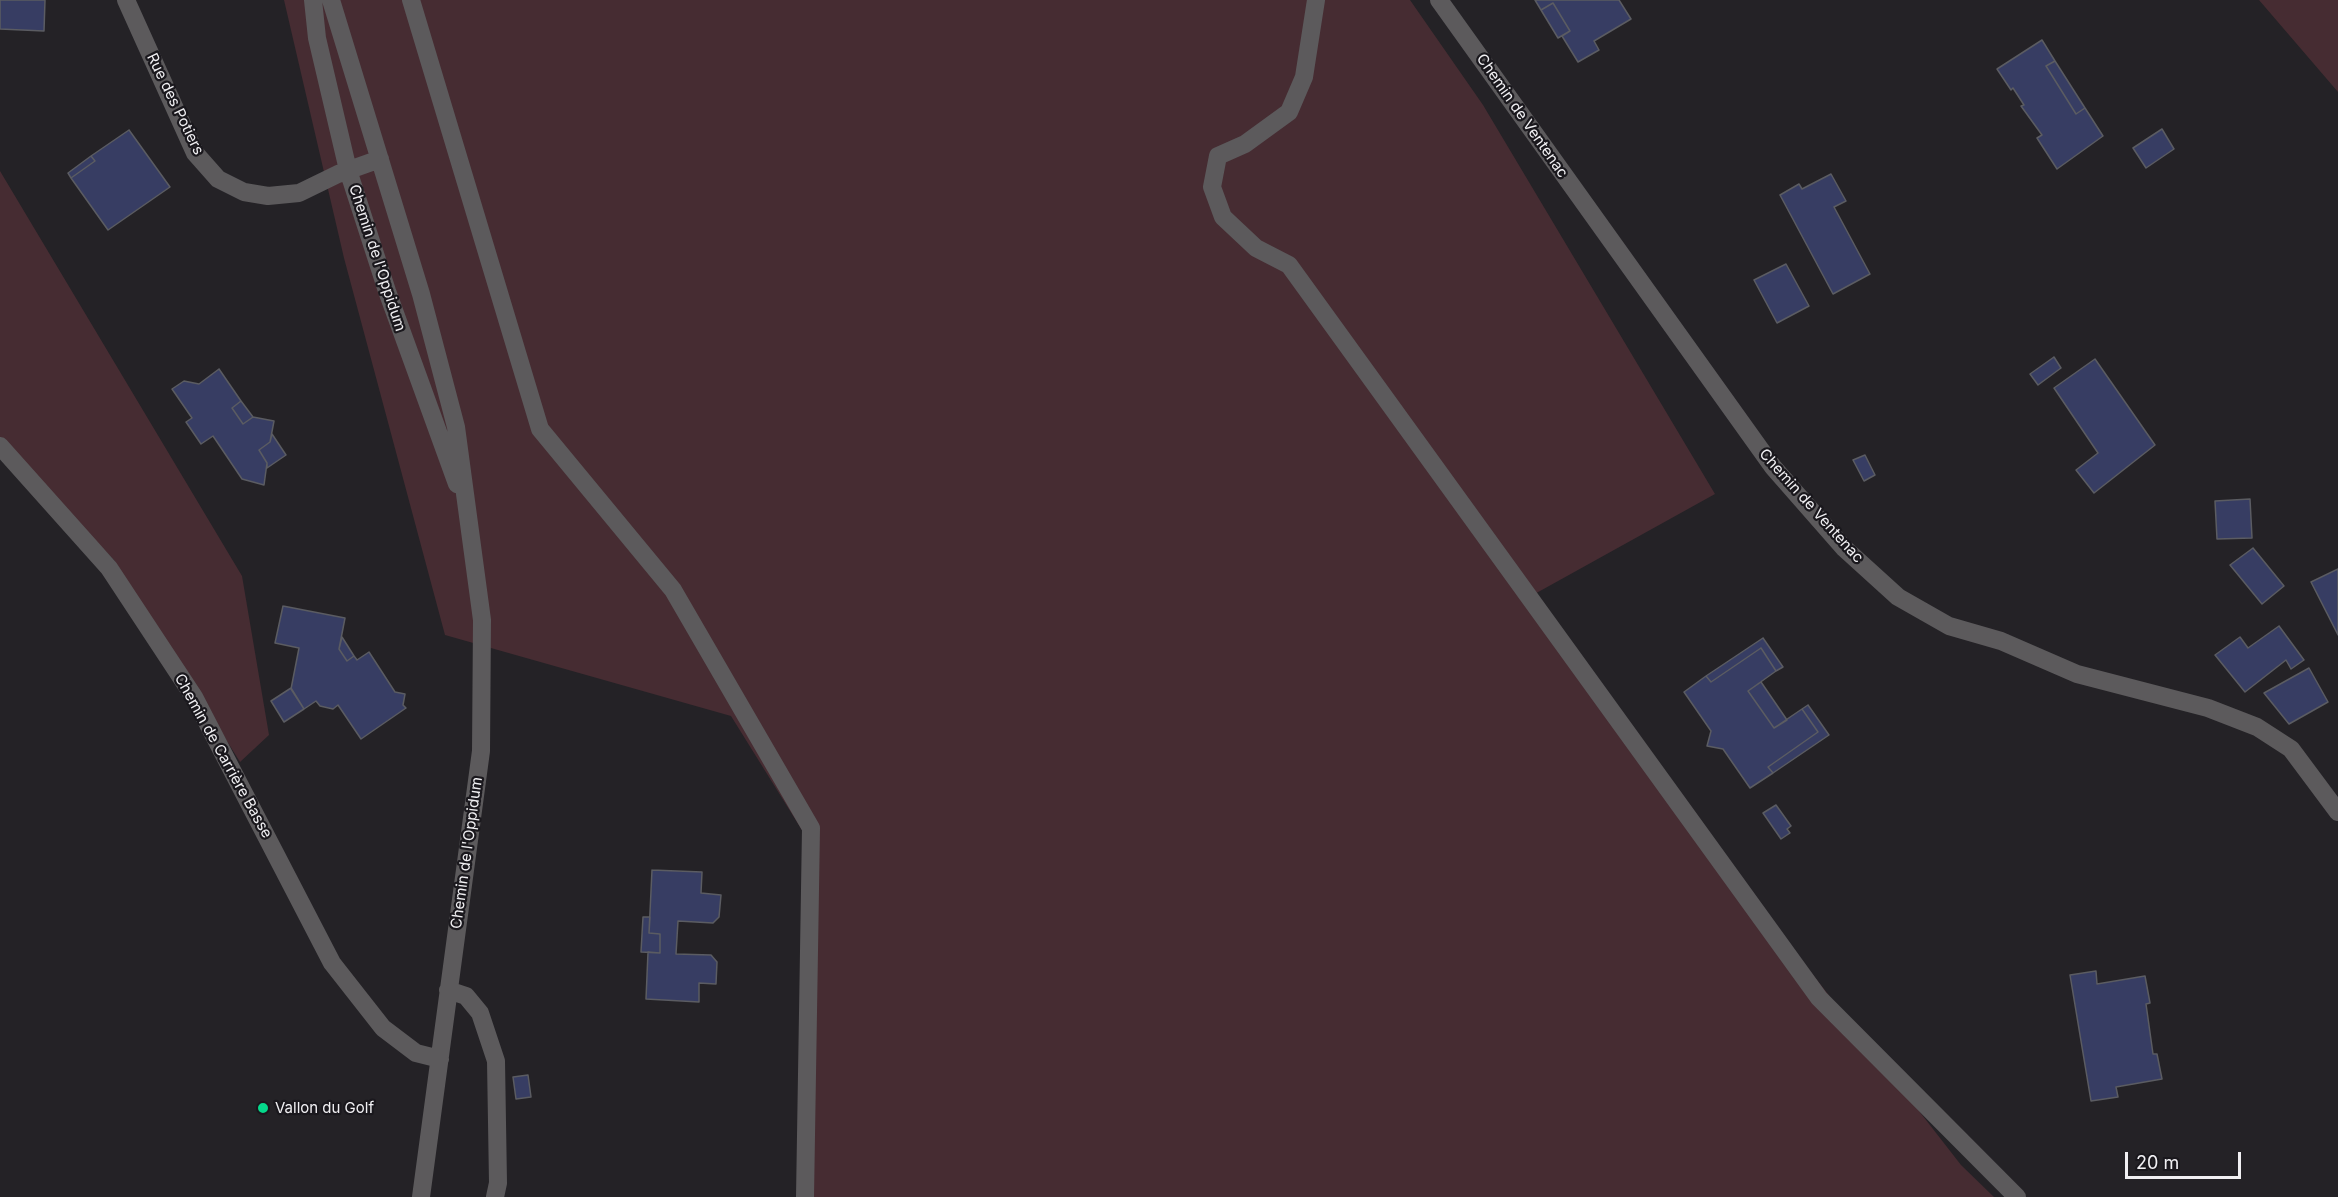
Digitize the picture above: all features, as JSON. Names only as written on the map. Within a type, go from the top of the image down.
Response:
[{"type":"street","name":"Rue des Potiers","points":[[126,0],[195,153],[218,179],[244,192],[268,196],[299,193],[380,159]]},
{"type":"street","name":"Chemin de l'Oppidum","points":[[313,0],[321,59],[348,171],[387,291],[466,508]]},
{"type":"street","name":"Chemin de l'Oppidum","points":[[331,0],[421,294],[456,427],[482,620],[481,751],[421,1197]]},
{"type":"street","points":[[411,0],[540,429],[673,590],[811,828],[805,1197]]},
{"type":"street","points":[[1316,0],[1304,77],[1289,112],[1245,144],[1218,156],[1212,188],[1223,217],[1256,248],[1289,265],[1819,998],[2017,1197]]},
{"type":"street","name":"Chemin de Ventenac","points":[[1439,0],[1773,467],[1844,548],[1899,597],[1949,626],[2001,641],[2077,674],[2208,708],[2257,727],[2291,749],[2338,812]]},
{"type":"street","name":"Chemin de Carrière Basse","points":[[0,446],[109,568],[194,698],[332,963],[383,1028],[416,1053],[440,1059]]},
{"type":"street","points":[[448,990],[466,996],[480,1013],[496,1061],[498,1183],[495,1197]]},
{"type":"shaded area","points":[[284,0],[1410,0],[1483,105],[1715,494],[1522,601],[1961,1165],[1994,1197],[808,1197],[810,843],[731,716],[445,635],[344,258]]},
{"type":"shaded area","points":[[2259,0],[2338,0],[2338,92]]},
{"type":"shaded area","points":[[0,171],[242,576],[269,735],[240,762],[114,560],[0,441]]},
{"type":"building","points":[[0,0],[45,0],[44,31],[0,29]]},
{"type":"building","points":[[1535,0],[1619,0],[1631,19],[1594,41],[1599,50],[1578,62],[1562,36],[1570,31],[1553,3],[1541,10]]},
{"type":"building","points":[[1553,3],[1570,31],[1558,38],[1541,10]]},
{"type":"building","points":[[2042,40],[2055,61],[2046,66],[2076,114],[2085,108],[2103,136],[2057,169],[2037,138],[2042,135],[2021,106],[2024,105],[1997,69]]},
{"type":"building","points":[[2055,61],[2085,108],[2076,114],[2046,66]]},
{"type":"building","points":[[2162,129],[2174,149],[2146,168],[2133,148]]},
{"type":"building","points":[[129,130],[170,187],[108,230],[71,178],[95,161],[91,156]]},
{"type":"building","points":[[91,156],[95,161],[71,178],[68,173]]},
{"type":"building","points":[[1831,174],[1846,201],[1834,207],[1870,274],[1833,294],[1780,195],[1799,184],[1802,189]]},
{"type":"building","points":[[1786,264],[1809,306],[1777,323],[1754,280]]},
{"type":"building","points":[[2054,357],[2061,368],[2038,385],[2030,374]]},
{"type":"building","points":[[2095,359],[2155,445],[2094,493],[2076,470],[2098,453],[2054,388]]},
{"type":"building","points":[[219,369],[241,401],[232,408],[243,424],[253,417],[274,421],[270,442],[259,450],[267,463],[264,485],[242,479],[213,436],[201,444],[186,422],[192,418],[172,389],[184,381],[199,384]]},
{"type":"building","points":[[241,401],[253,417],[243,424],[232,408]]},
{"type":"building","points":[[272,434],[286,455],[267,468],[267,463],[259,450],[270,442]]},
{"type":"building","points":[[1865,455],[1875,475],[1864,481],[1853,460]]},
{"type":"building","points":[[2250,499],[2252,538],[2217,539],[2215,501]]},
{"type":"building","points":[[2253,548],[2284,586],[2262,604],[2230,565]]},
{"type":"building","points":[[2338,569],[2338,635],[2311,582]]},
{"type":"building","points":[[283,606],[345,618],[339,649],[347,661],[354,656],[357,660],[369,652],[395,692],[405,694],[403,705],[406,708],[361,739],[338,705],[333,709],[320,706],[316,701],[304,709],[291,689],[299,648],[275,643]]},
{"type":"building","points":[[2279,626],[2304,660],[2291,669],[2286,660],[2245,692],[2215,655],[2240,637],[2248,648]]},
{"type":"building","points":[[342,637],[354,656],[347,661],[339,649]]},
{"type":"building","points":[[1763,638],[1783,667],[1776,671],[1761,648],[1711,682],[1706,676]]},
{"type":"building","points":[[1761,648],[1776,671],[1748,691],[1774,728],[1802,709],[1818,732],[1768,767],[1773,773],[1750,788],[1723,749],[1707,746],[1711,731],[1684,692],[1706,676],[1711,682]]},
{"type":"building","points":[[2309,668],[2328,702],[2289,724],[2264,693]]},
{"type":"building","points":[[1761,682],[1787,720],[1774,728],[1748,691]]},
{"type":"building","points":[[291,688],[304,709],[284,722],[271,701]]},
{"type":"building","points":[[1808,705],[1829,735],[1773,773],[1768,767],[1818,732],[1802,709]]},
{"type":"building","points":[[1776,805],[1791,826],[1787,829],[1790,833],[1781,839],[1763,813]]},
{"type":"building","points":[[652,870],[702,872],[701,893],[721,895],[719,917],[713,923],[678,921],[676,954],[711,955],[717,962],[716,984],[699,983],[699,1002],[646,999],[648,952],[660,953],[660,934],[649,933]]},
{"type":"building","points":[[643,917],[650,917],[649,933],[660,934],[660,953],[641,952]]},
{"type":"building","points":[[2096,971],[2097,984],[2145,976],[2150,1003],[2146,1004],[2153,1054],[2157,1054],[2162,1079],[2116,1087],[2118,1097],[2091,1101],[2070,975]]},
{"type":"building","points":[[528,1075],[531,1097],[516,1099],[513,1077]]},
{"type":"place","name":"Vallon du Golf","points":[[263,1108]]}]
